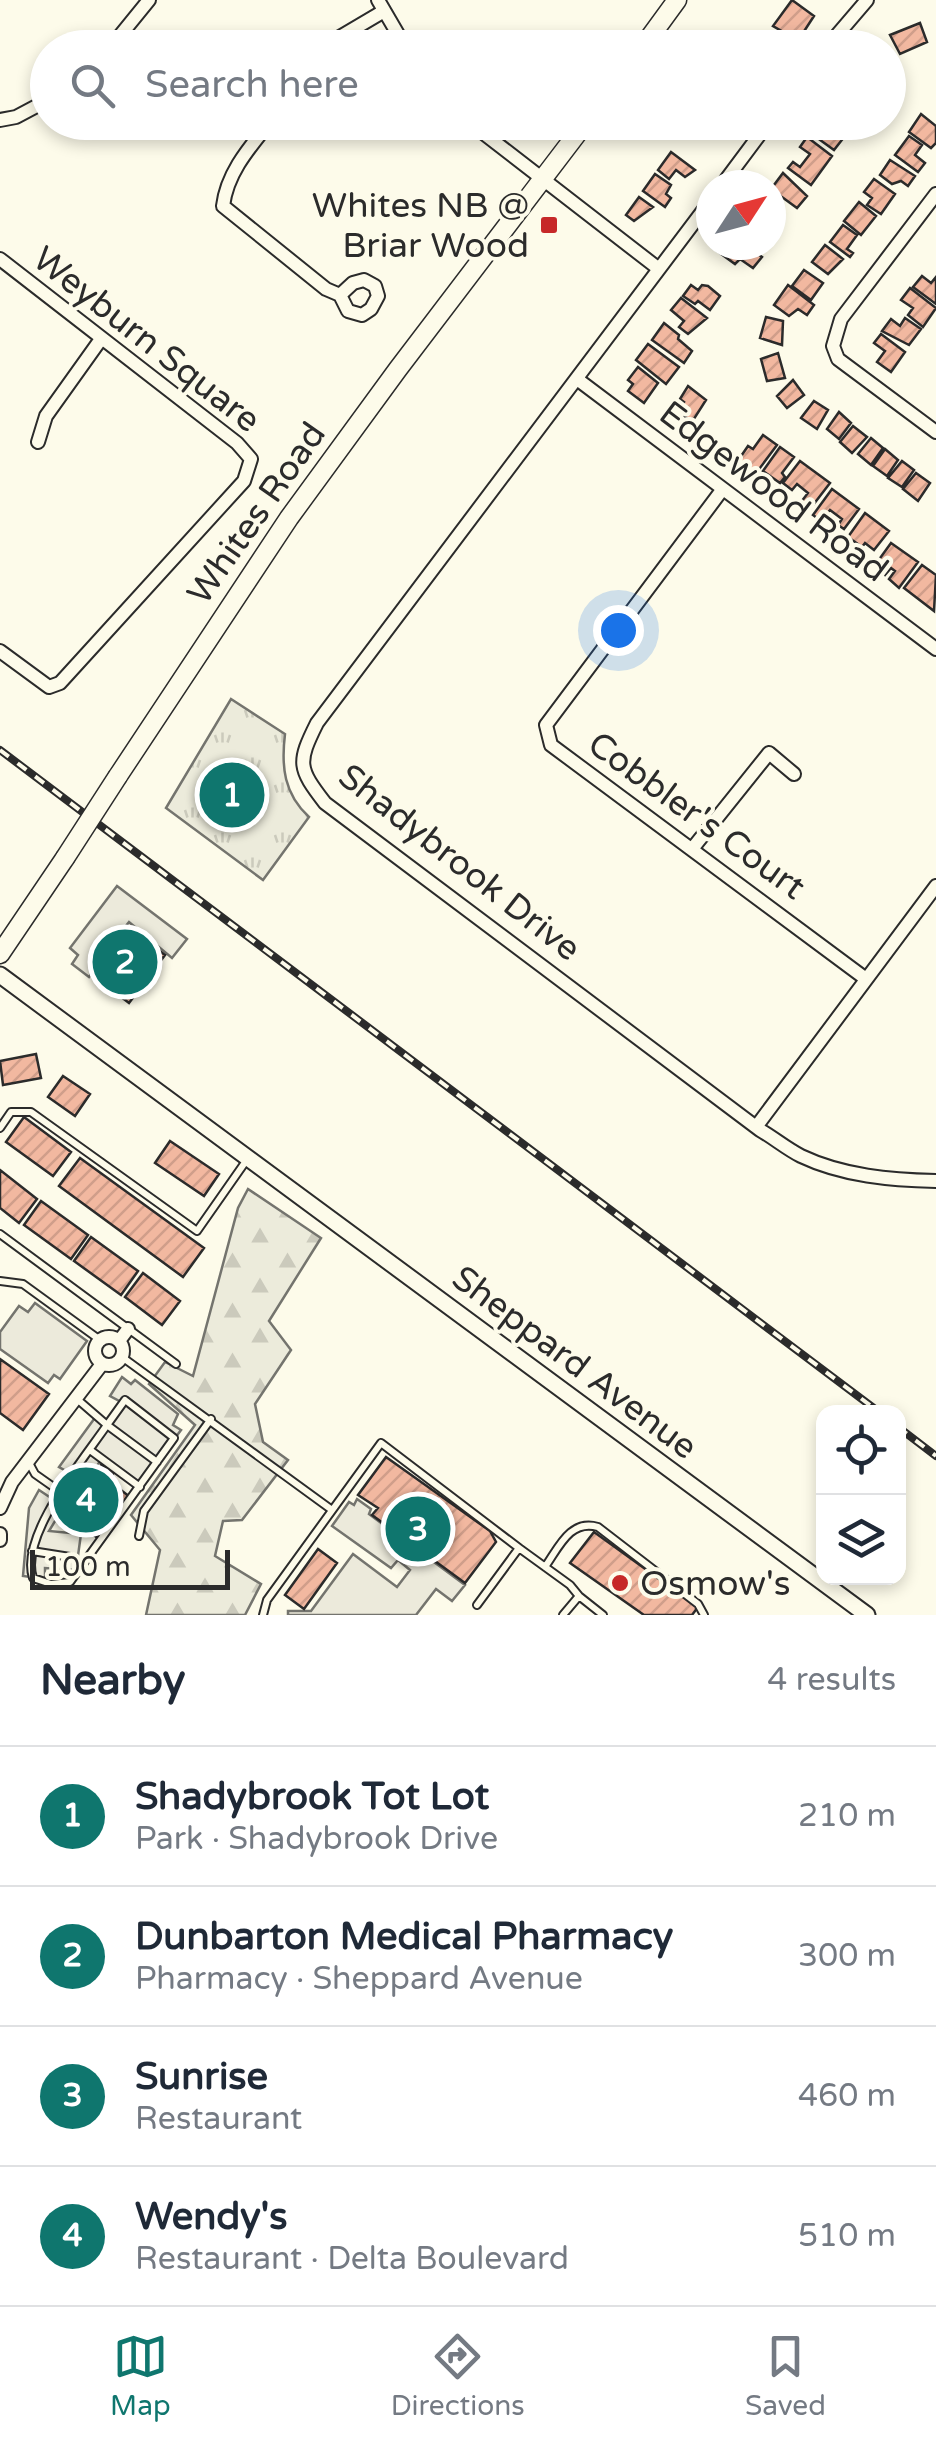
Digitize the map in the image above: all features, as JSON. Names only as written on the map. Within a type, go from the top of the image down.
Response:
[{"type":"main road","points":[[655,30],[677,0]]},
{"type":"main road","name":"Whites Road","points":[[0,954],[289,518],[573,140]]},
{"type":"street","points":[[125,30],[149,0]]},
{"type":"street","points":[[841,30],[866,0]]},
{"type":"street","points":[[349,30],[382,5],[396,30]]},
{"type":"street","points":[[0,120],[30,110]]},
{"type":"street","points":[[256,140],[241,158],[225,191],[223,206],[326,289],[340,295]]},
{"type":"street","points":[[492,140],[659,269]]},
{"type":"street","points":[[733,170],[756,140]]},
{"type":"street","points":[[936,194],[840,319],[833,346],[838,360],[936,432]]},
{"type":"street","name":"Shadybrook Drive","points":[[696,220],[317,724],[302,755],[304,776],[325,802],[756,1127],[802,1156],[849,1172],[891,1180],[936,1181]]},
{"type":"street","name":"Weyburn Square","points":[[0,259],[237,443],[251,459],[244,481],[60,683],[49,687],[0,651]]},
{"type":"street","points":[[38,442],[46,416],[101,338]]},
{"type":"street","name":"Edgewood Road","points":[[577,379],[936,649]]},
{"type":"street","name":"Cobbler's Court","points":[[722,490],[546,725],[551,745],[866,979]]},
{"type":"street","points":[[692,849],[769,753],[794,774]]},
{"type":"street","points":[[756,1127],[936,886]]},
{"type":"street","name":"Sheppard Avenue","points":[[0,975],[867,1615]]},
{"type":"street","points":[[102,1364],[116,1364],[122,1357],[119,1341],[128,1329]]},
{"type":"street","points":[[102,1364],[95,1352],[100,1340],[108,1337],[119,1341]]},
{"type":"street","points":[[0,1508],[12,1482],[102,1364]]},
{"type":"lane","points":[[0,1128],[12,1112],[31,1112],[197,1230],[248,1156]]},
{"type":"lane","points":[[0,1234],[176,1364]]},
{"type":"lane","points":[[0,1282],[24,1284],[100,1340]]},
{"type":"lane","points":[[122,1357],[332,1510]]},
{"type":"lane","points":[[76,1398],[157,1462]]},
{"type":"lane","points":[[125,1400],[174,1438],[70,1582],[50,1584],[34,1578],[29,1566],[32,1551],[40,1526],[90,1450],[125,1400]]},
{"type":"lane","points":[[138,1536],[144,1511],[210,1419]]},
{"type":"lane","points":[[264,1615],[267,1600],[381,1443],[603,1615]]},
{"type":"lane","points":[[90,1450],[140,1487]]},
{"type":"lane","points":[[28,1461],[35,1474],[62,1493]]},
{"type":"lane","points":[[545,1567],[573,1528],[585,1523],[598,1527],[698,1604],[704,1615]]},
{"type":"lane","points":[[477,1605],[519,1548]]},
{"type":"lane","points":[[32,1551],[70,1557]]},
{"type":"lane","points":[[563,1615],[578,1596]]},
{"type":"green space","points":[[231,699],[285,734],[286,779],[294,799],[309,817],[263,880],[166,808]]},
{"type":"green space","points":[[248,1189],[321,1238],[269,1321],[291,1350],[255,1404],[263,1442],[288,1460],[242,1520],[223,1521],[215,1556],[261,1584],[245,1615],[146,1615],[160,1550],[131,1515],[195,1425],[149,1384],[165,1362],[193,1376],[238,1208]]},
{"type":"shaded area","points":[[117,886],[187,939],[172,958],[129,922],[96,957],[100,962],[89,977],[72,964],[78,955],[70,948]]},
{"type":"shaded area","points":[[35,1303],[87,1341],[60,1379],[54,1375],[48,1383],[0,1349],[0,1332],[19,1306],[28,1312]]},
{"type":"shaded area","points":[[122,1377],[131,1384],[135,1380],[178,1414],[173,1425],[181,1430],[139,1486],[100,1461],[94,1471],[86,1470],[49,1531],[81,1534],[76,1570],[45,1568],[45,1579],[23,1576],[29,1508],[39,1490],[51,1498],[66,1471],[59,1467],[97,1415],[107,1422],[121,1402],[110,1396]]},
{"type":"shaded area","points":[[357,1499],[371,1509],[369,1514],[465,1585],[452,1601],[436,1589],[416,1615],[288,1615],[288,1611],[311,1611],[353,1554],[397,1587],[410,1570],[398,1560],[391,1568],[332,1526],[349,1502],[354,1505]]},
{"type":"building","points":[[792,0],[814,16],[805,30],[780,30],[773,26]]},
{"type":"building","points":[[920,23],[927,42],[906,51],[906,30],[902,30]]},
{"type":"building","points":[[921,114],[936,126],[936,143],[931,148],[909,132]]},
{"type":"building","points":[[909,136],[922,145],[915,155],[925,163],[918,172],[895,155]]},
{"type":"building","points":[[805,140],[811,140],[832,156],[811,185],[788,168],[793,162],[800,167],[810,154],[800,147]]},
{"type":"building","points":[[820,140],[842,140],[834,150]]},
{"type":"building","points":[[671,152],[695,170],[685,177],[676,170],[669,179],[658,170]]},
{"type":"building","points":[[890,160],[915,176],[908,186],[901,181],[892,184],[880,175]]},
{"type":"building","points":[[655,174],[671,185],[666,194],[671,198],[665,207],[643,191]]},
{"type":"building","points":[[786,176],[807,196],[797,208],[786,200]]},
{"type":"building","points":[[874,179],[895,194],[881,214],[867,205],[872,198],[864,192]]},
{"type":"building","points":[[639,197],[653,207],[634,221],[626,215]]},
{"type":"building","points":[[859,202],[876,216],[861,235],[844,221]]},
{"type":"building","points":[[843,225],[857,235],[847,249],[853,253],[850,257],[830,242]]},
{"type":"building","points":[[825,245],[843,259],[828,274],[812,262]]},
{"type":"building","points":[[741,260],[760,260],[753,268]]},
{"type":"building","points":[[804,270],[823,283],[811,300],[792,286]]},
{"type":"building","points":[[922,276],[931,283],[936,277],[936,304],[913,287]]},
{"type":"building","points":[[691,285],[698,290],[702,285],[708,286],[720,296],[710,310],[683,296]]},
{"type":"building","points":[[788,285],[814,305],[807,315],[798,309],[789,316],[774,305]]},
{"type":"building","points":[[910,288],[936,308],[923,327],[908,315],[913,308],[901,300]]},
{"type":"building","points":[[681,298],[707,318],[688,334],[679,327],[684,321],[671,310]]},
{"type":"building","points":[[766,317],[783,321],[782,345],[760,338]]},
{"type":"building","points":[[905,318],[921,329],[909,345],[882,331],[891,319],[900,326]]},
{"type":"building","points":[[664,323],[692,351],[684,363],[652,340]]},
{"type":"building","points":[[881,334],[905,352],[891,372],[877,362],[885,351],[874,343]]},
{"type":"building","points":[[648,344],[679,367],[666,384],[636,360]]},
{"type":"building","points":[[778,353],[785,378],[767,381],[761,359]]},
{"type":"building","points":[[638,367],[658,383],[644,403],[628,391],[633,384],[628,380]]},
{"type":"building","points":[[793,380],[804,395],[787,408],[777,396]]},
{"type":"building","points":[[688,386],[706,400],[692,422],[678,411]]},
{"type":"building","points":[[814,401],[828,410],[817,429],[801,418]]},
{"type":"building","points":[[839,412],[851,423],[839,439],[827,429]]},
{"type":"building","points":[[853,426],[867,437],[852,453],[840,442]]},
{"type":"building","points":[[763,435],[777,445],[754,476],[737,462],[748,446],[753,449]]},
{"type":"building","points":[[871,438],[883,448],[871,465],[858,454]]},
{"type":"building","points":[[780,447],[794,457],[780,483],[763,471]]},
{"type":"building","points":[[885,449],[898,460],[887,476],[873,466]]},
{"type":"building","points":[[800,461],[830,483],[810,509],[801,502],[808,493],[797,484],[792,490],[783,483]]},
{"type":"building","points":[[902,461],[914,470],[902,487],[888,478]]},
{"type":"building","points":[[916,473],[930,483],[918,501],[903,489]]},
{"type":"building","points":[[832,489],[859,509],[844,529],[838,525],[842,519],[830,510],[821,521],[813,515]]},
{"type":"building","points":[[865,513],[889,531],[874,550],[848,537]]},
{"type":"building","points":[[891,543],[918,562],[899,588],[889,579],[895,571],[891,568],[885,575],[875,565]]},
{"type":"building","points":[[922,565],[936,575],[934,611],[904,588]]},
{"type":"building","points":[[131,930],[165,955],[129,1003],[95,977],[106,962],[100,958],[116,937],[123,942]]},
{"type":"building","points":[[36,1054],[41,1078],[3,1085],[0,1061]]},
{"type":"building","points":[[63,1076],[90,1094],[75,1116],[48,1097]]},
{"type":"building","points":[[24,1117],[71,1152],[53,1176],[6,1142]]},
{"type":"building","points":[[170,1141],[219,1174],[204,1196],[155,1163]]},
{"type":"building","points":[[80,1158],[204,1248],[183,1277],[59,1186]]},
{"type":"building","points":[[0,1170],[37,1199],[19,1223],[0,1208]]},
{"type":"building","points":[[41,1201],[88,1235],[71,1259],[24,1225]]},
{"type":"building","points":[[91,1237],[138,1271],[121,1295],[74,1261]]},
{"type":"building","points":[[143,1273],[180,1301],[162,1325],[125,1297]]},
{"type":"building","points":[[0,1359],[49,1394],[23,1430],[0,1413]]},
{"type":"building","points":[[386,1457],[490,1531],[496,1542],[465,1583],[372,1515],[378,1508],[358,1495]]},
{"type":"building","points":[[101,1465],[113,1474],[109,1481],[130,1497],[99,1539],[64,1513],[73,1501],[69,1498],[88,1473],[93,1477]]},
{"type":"building","points":[[594,1532],[698,1607],[692,1615],[644,1615],[570,1563]]},
{"type":"building","points":[[318,1549],[337,1563],[304,1609],[285,1595]]},
{"type":"railway","points":[[0,750],[870,1405]]},
{"type":"railway","points":[[906,1433],[936,1456]]},
{"type":"place","name":"Whites NB @ Briar Wood","points":[[549,225]]},
{"type":"place","name":"Shadybrook Tot Lot","points":[[232,795]]},
{"type":"place","name":"Dunbarton Medical Pharmacy","points":[[125,962]]},
{"type":"place","name":"Wendy's","points":[[86,1500]]},
{"type":"place","name":"Sunrise","points":[[418,1529]]},
{"type":"place","name":"Osmow's","points":[[620,1583]]}]
